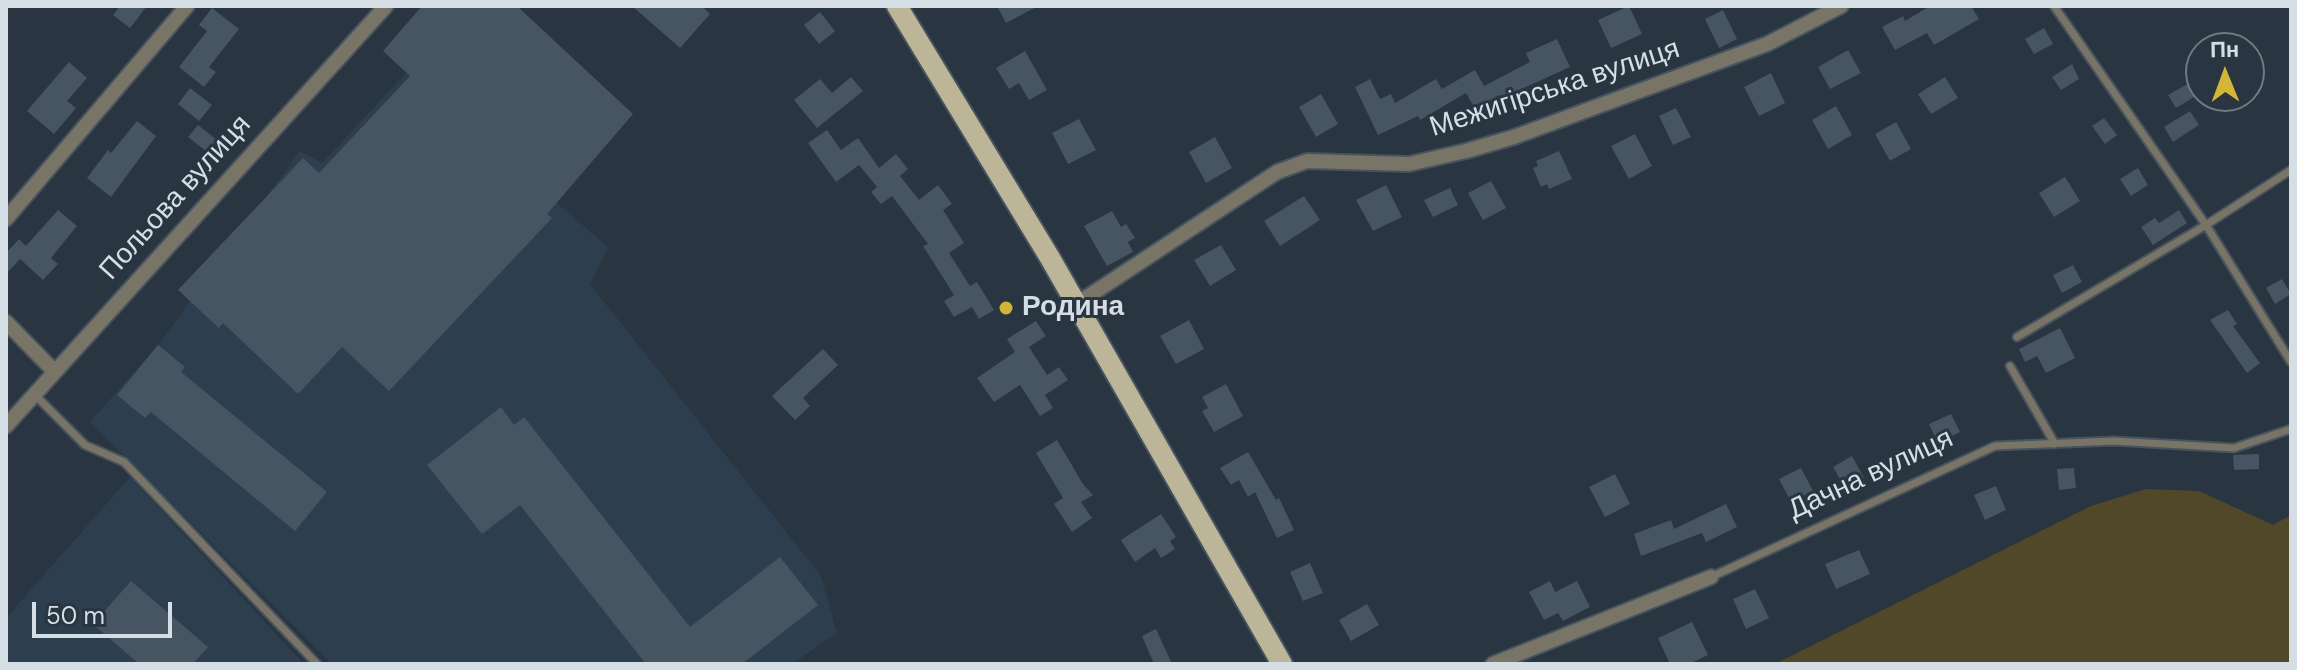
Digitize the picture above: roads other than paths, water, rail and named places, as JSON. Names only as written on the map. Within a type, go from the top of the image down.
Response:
[{"type":"main road","points":[[897,6],[1050,258],[1282,664]]},
{"type":"street","points":[[6,219],[187,6]]},
{"type":"street","name":"Польова вулиця","points":[[54,371],[386,6]]},
{"type":"street","name":"Межигірська вулиця","points":[[1075,305],[1277,172],[1307,161],[1409,164],[1490,144],[1767,44],[1841,6]]},
{"type":"street","points":[[6,322],[54,371]]},
{"type":"street","points":[[6,426],[34,394]]},
{"type":"street","name":"Дачна вулиця","points":[[1493,664],[1711,577]]},
{"type":"lane","points":[[2054,6],[2206,225],[2291,362]]},
{"type":"lane","points":[[2017,337],[2206,225],[2291,170]]},
{"type":"lane","points":[[2010,366],[2055,444]]},
{"type":"lane","points":[[54,371],[34,394],[85,445],[124,462],[317,664]]},
{"type":"lane","name":"Дачна вулиця","points":[[1711,577],[1995,446],[2114,441],[2234,448],[2291,429]]},
{"type":"place","name":"Родина","points":[[1006,308]]}]
